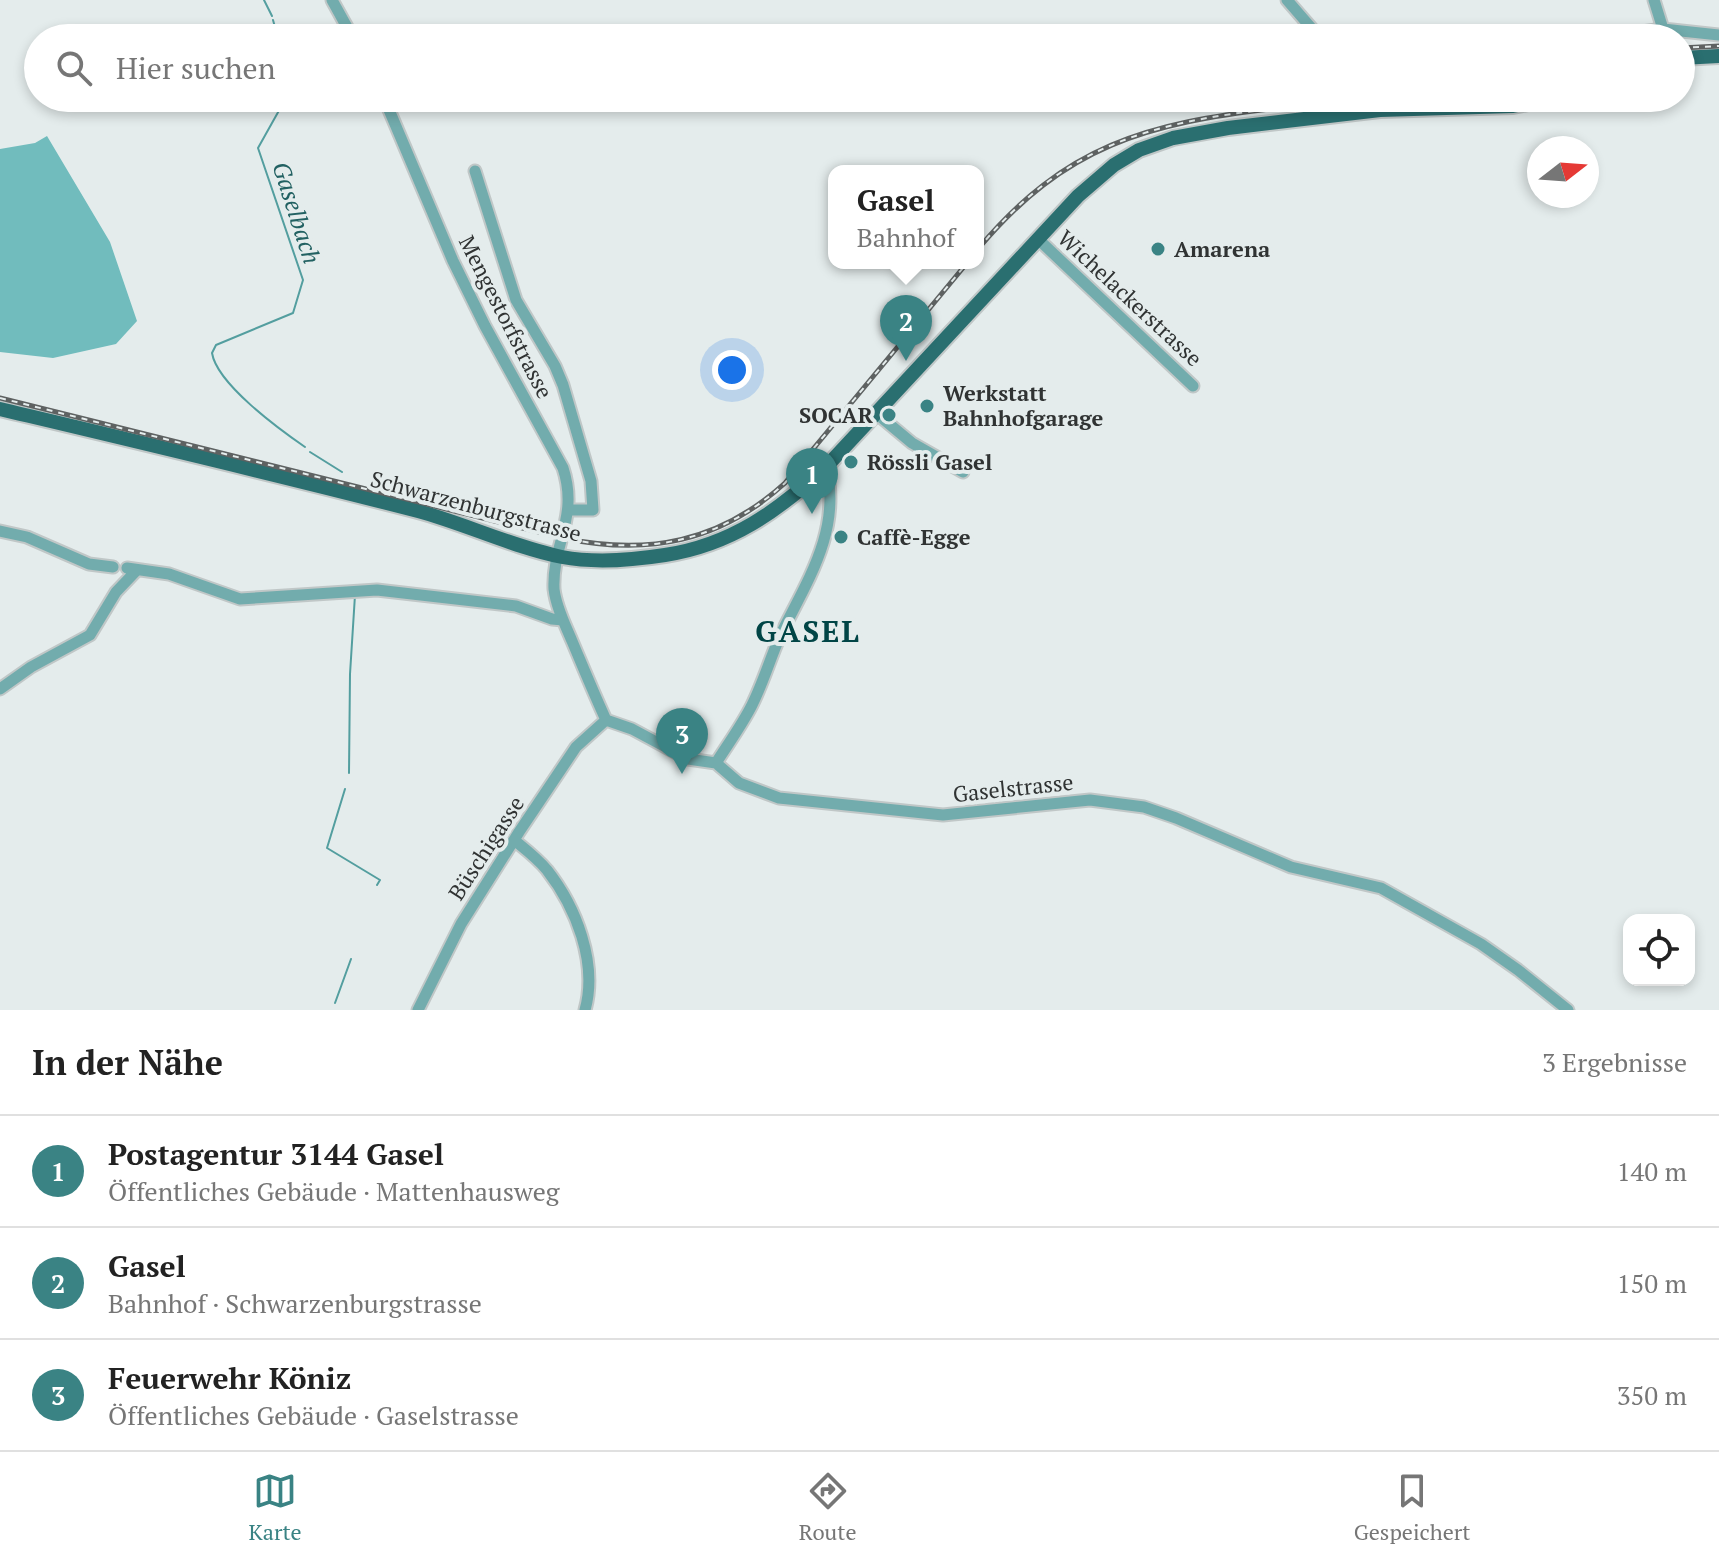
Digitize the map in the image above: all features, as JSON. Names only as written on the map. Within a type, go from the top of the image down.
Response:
[{"type":"main road","points":[[1695,57],[1719,56]]},
{"type":"main road","name":"Schwarzenburgstrasse","points":[[0,409],[418,511],[559,556],[590,559],[678,553],[710,544],[769,516],[826,467],[1078,196],[1114,165],[1139,150],[1173,138],[1228,128],[1363,112]]},
{"type":"street","points":[[332,0],[345,24]]},
{"type":"street","points":[[1287,0],[1308,24]]},
{"type":"street","points":[[1654,0],[1661,24]]},
{"type":"street","points":[[1695,32],[1719,35]]},
{"type":"street","name":"Mengestorfstrasse","points":[[390,112],[453,261],[563,468],[569,510],[559,556]]},
{"type":"street","points":[[475,171],[516,300],[558,374],[585,457],[593,510],[569,510]]},
{"type":"street","name":"Wichelackerstrasse","points":[[1038,239],[1193,386]]},
{"type":"street","points":[[876,413],[912,443],[963,472]]},
{"type":"street","points":[[716,763],[753,704],[781,634],[823,547],[830,505],[830,482],[826,467]]},
{"type":"street","points":[[0,531],[27,537],[89,564],[113,567]]},
{"type":"street","points":[[559,556],[554,591],[563,620],[606,720]]},
{"type":"street","points":[[0,689],[31,667],[90,635],[132,569],[169,574],[240,599],[377,590],[516,606],[563,620]]},
{"type":"street","name":"Gaselstrasse","points":[[606,720],[632,729],[688,759],[716,763],[736,781],[770,796],[866,809],[964,815],[1090,800],[1144,807],[1291,867],[1381,888],[1481,944],[1568,1010]]},
{"type":"street","name":"Büschigasse","points":[[418,1010],[461,924],[514,840],[576,747],[606,720]]},
{"type":"street","points":[[514,840],[546,869],[575,919],[588,961],[589,987],[585,1010]]},
{"type":"shaded area","points":[[47,136],[110,242],[137,321],[116,344],[53,358],[0,352],[0,149],[35,143]]},
{"type":"waterway","name":"Gaselbach","points":[[264,0],[272,16]]},
{"type":"waterway","name":"Gaselbach","points":[[273,20],[274,24]]},
{"type":"waterway","name":"Gaselbach","points":[[278,112],[258,148],[303,280],[293,313],[216,345],[212,353],[216,365],[237,392],[265,418],[305,447]]},
{"type":"waterway","name":"Gaselbach","points":[[310,452],[342,472]]},
{"type":"waterway","name":"Gaselbach","points":[[349,773],[355,595]]},
{"type":"waterway","name":"Gaselbach","points":[[345,789],[327,848],[380,880],[377,885]]},
{"type":"waterway","name":"Gaselbach","points":[[335,1003],[351,959]]},
{"type":"railway","points":[[1695,47],[1719,46]]},
{"type":"railway","points":[[984,242],[1043,185],[1112,145],[1188,122],[1247,112]]},
{"type":"railway","points":[[0,398],[563,538],[594,543],[653,544],[709,531],[735,519],[785,483],[962,269]]},
{"type":"place","name":"Amarena","points":[[1158,249]]},
{"type":"place","name":"Gasel","points":[[906,361]]},
{"type":"place","name":"Werkstatt Bahnhofgarage","points":[[927,406]]},
{"type":"place","name":"SOCAR","points":[[889,415]]},
{"type":"place","name":"Rössli Gasel","points":[[851,462]]},
{"type":"place","name":"Postagentur 3144 Gasel","points":[[812,514]]},
{"type":"place","name":"Caffè-Egge","points":[[841,537]]},
{"type":"place","name":"Feuerwehr Köniz","points":[[682,774]]},
{"type":"district","name":"GASEL","points":[[808,632]]}]
